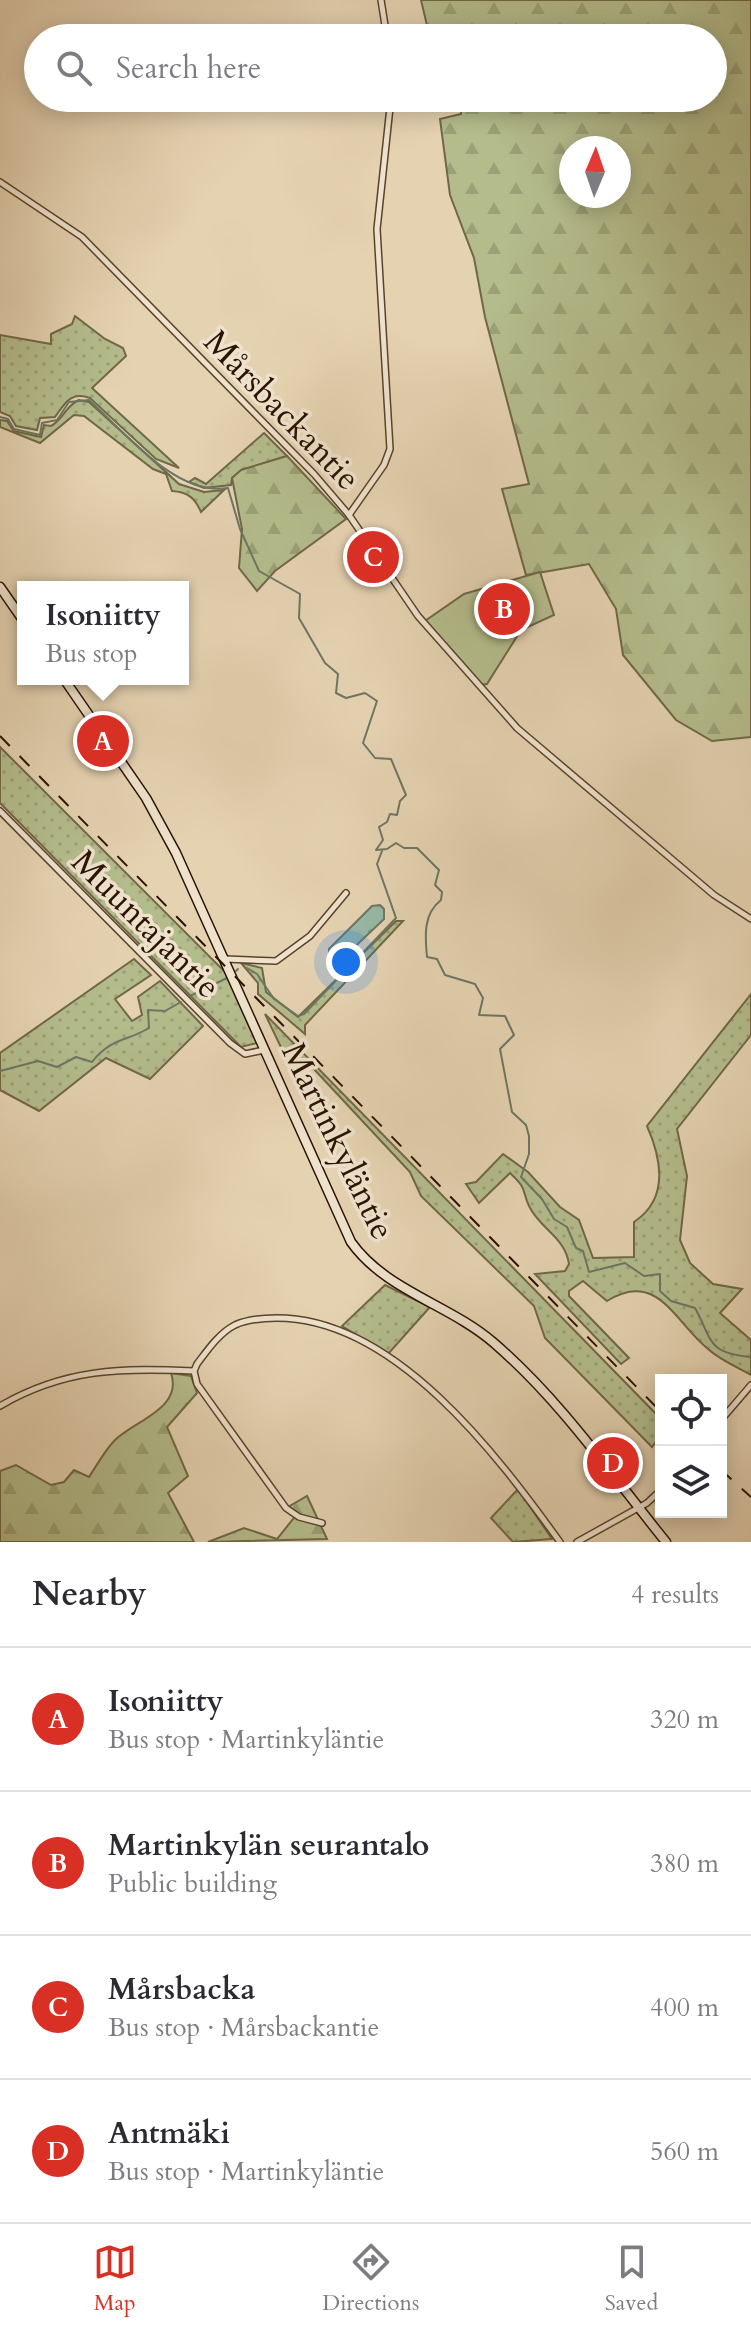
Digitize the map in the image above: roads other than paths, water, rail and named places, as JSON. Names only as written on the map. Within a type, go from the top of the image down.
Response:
[{"type":"street","points":[[381,0],[385,24]]},
{"type":"street","points":[[349,515],[384,465],[392,436],[378,287],[377,229],[390,112]]},
{"type":"street","name":"Mårsbackantie","points":[[0,182],[82,237],[314,474],[349,515],[418,616],[517,728],[559,767],[600,797],[714,895],[751,919]]},
{"type":"street","points":[[0,587],[17,611]]},
{"type":"street","name":"Martinkyläntie","points":[[68,685],[146,798],[225,959],[344,1230],[362,1257],[388,1279],[453,1312],[498,1346],[568,1417],[666,1542]]},
{"type":"street","name":"Muuntajantie","points":[[0,811],[230,1043],[245,1054],[265,1049]]},
{"type":"street","points":[[225,959],[276,961],[310,936],[346,893]]},
{"type":"street","points":[[194,1371],[220,1337],[234,1325],[250,1320],[299,1319],[347,1331],[417,1378],[468,1425],[521,1486],[560,1542]]},
{"type":"street","points":[[0,1406],[86,1372],[141,1367],[194,1371]]},
{"type":"street","points":[[194,1371],[197,1384],[274,1494],[299,1517],[322,1523]]},
{"type":"street","points":[[727,1413],[751,1385]]},
{"type":"street","points":[[577,1542],[655,1495]]},
{"type":"water","points":[[380,905],[384,909],[384,919],[341,960],[329,957],[329,949],[372,906]]},
{"type":"waterway","points":[[0,417],[8,419],[14,429],[40,435],[42,423],[57,420],[69,402],[89,400],[171,473],[189,483],[209,488],[228,488],[240,529],[259,571],[300,594],[299,618],[325,663],[338,674],[336,693],[346,698],[365,693],[377,701],[363,743],[375,758],[391,759],[406,795],[400,801],[397,815],[390,814],[387,822],[379,827],[383,840],[376,850],[387,849],[396,843],[404,848],[417,848],[439,870],[435,885],[442,892],[441,900],[428,919],[427,957],[437,959],[445,975],[475,984],[483,998],[479,1015],[505,1016],[514,1035],[500,1049],[512,1112],[526,1125],[529,1136],[529,1154],[521,1177],[542,1199],[554,1219],[567,1227],[576,1248],[583,1251],[589,1272],[625,1263],[644,1276],[660,1274],[660,1291],[671,1301],[695,1308],[718,1348],[751,1357]]},
{"type":"waterway","points":[[247,968],[257,974],[274,999],[298,1016],[304,1014],[396,918],[377,864],[382,851]]},
{"type":"waterway","points":[[190,996],[227,978]]},
{"type":"waterway","points":[[0,1071],[38,1061],[57,1067],[76,1057],[92,1062],[106,1048],[149,1028],[148,1010],[165,1011],[181,1002]]},
{"type":"railway","points":[[0,736],[655,1406]]},
{"type":"railway","points":[[727,1475],[751,1497]]},
{"type":"place","name":"Mårsbacka","points":[[373,557]]},
{"type":"place","name":"Martinkylän seurantalo","points":[[504,609]]},
{"type":"place","name":"Isoniitty","points":[[103,741]]},
{"type":"place","name":"Antmäki","points":[[613,1463]]}]
